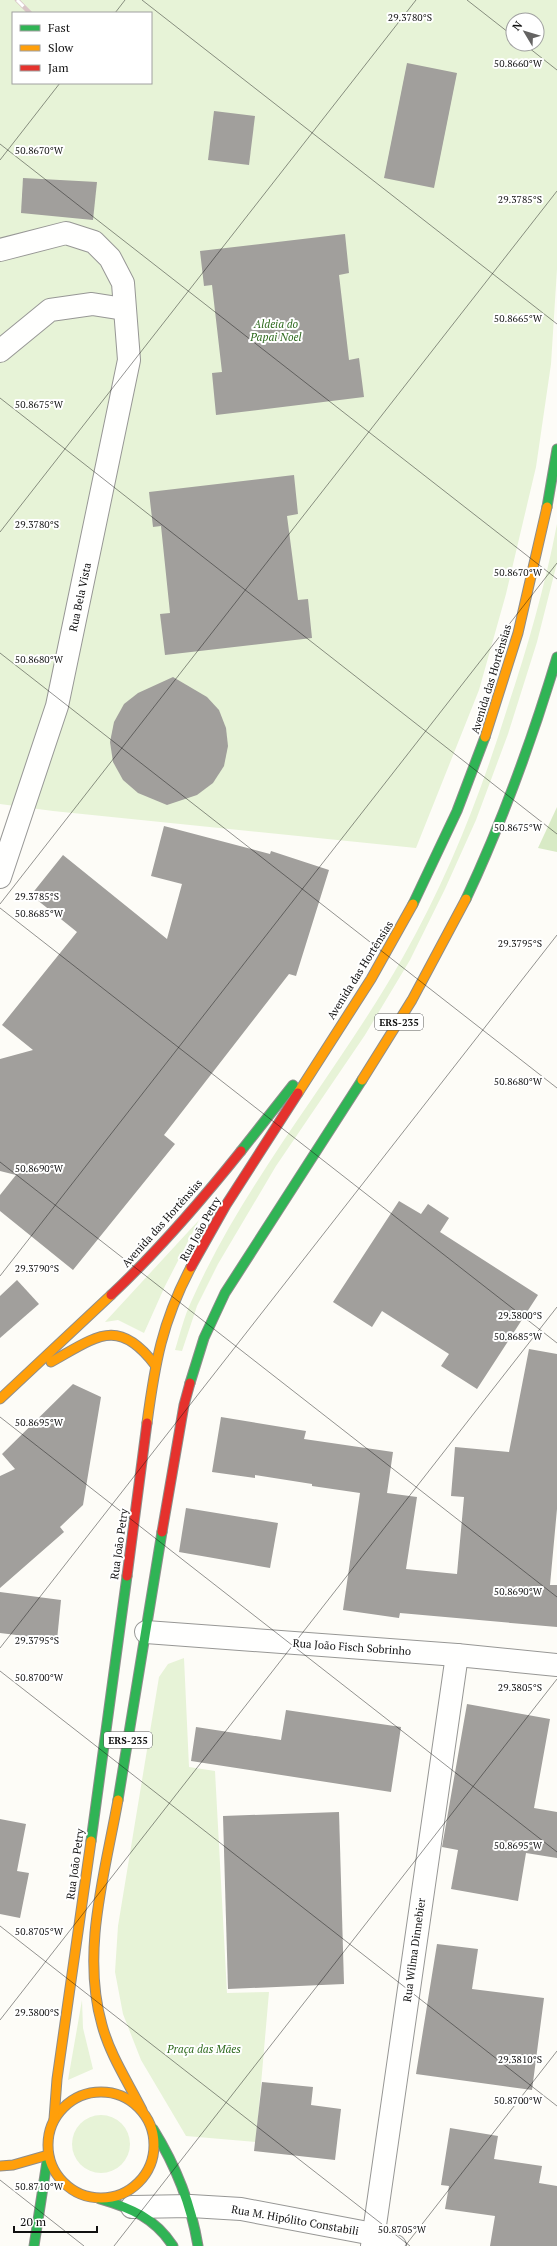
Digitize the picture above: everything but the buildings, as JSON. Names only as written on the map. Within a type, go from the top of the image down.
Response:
[{"type":"main road","name":"Avenida das Hortênsias","points":[[0,1399],[130,1277],[217,1181],[346,1019],[403,925],[443,844],[486,740],[518,636],[544,529],[557,449]]},
{"type":"main road","name":"ERS-235","points":[[142,2110],[104,2033],[96,1998],[94,1955],[98,1911],[184,1405],[194,1364],[208,1326],[230,1284],[306,1161],[384,1046],[441,952],[476,882],[507,808],[538,724],[557,657]]},
{"type":"main road","name":"Rua João Petry","points":[[54,2119],[57,2079],[113,1686],[155,1365],[166,1322],[193,1265],[245,1175],[346,1019]]},
{"type":"main road","points":[[22,1379],[92,1339],[106,1335],[120,1334],[134,1340],[147,1353],[155,1365]]},
{"type":"main road","points":[[34,2246],[48,2155],[48,2137],[54,2119],[64,2106],[78,2096],[95,2092],[113,2093],[129,2099],[142,2110],[174,2162],[191,2206],[198,2246]]},
{"type":"main road","points":[[99,2198],[116,2196],[127,2191],[145,2176],[152,2159],[155,2142],[151,2125]]},
{"type":"main road","points":[[0,2166],[13,2165],[48,2155]]},
{"type":"main road","points":[[48,2155],[55,2172],[66,2185],[81,2195],[99,2198],[132,2207],[162,2228],[173,2246]]},
{"type":"street","name":"Rua Bela Vista","points":[[0,250],[66,233],[94,242],[110,258],[123,283],[129,360],[56,706],[0,877]]},
{"type":"street","points":[[0,351],[50,310],[92,304],[124,309]]},
{"type":"street","name":"Rua João Fisch Sobrinho","points":[[146,1632],[457,1655],[557,1665]]},
{"type":"street","name":"Rua Wilma Dinnebier","points":[[372,2240],[457,1655]]},
{"type":"street","name":"Rua M. Hipólito Constabili","points":[[132,2207],[191,2206],[241,2209],[395,2246]]},
{"type":"green space","name":"Aldeia do Papai Noel","points":[[0,0],[557,0],[557,269],[551,364],[536,467],[506,594],[479,690],[416,848],[53,811],[0,804]]},
{"type":"green space","points":[[557,524],[557,563],[537,642],[508,734],[476,820],[445,889],[410,960],[365,1035],[276,1166],[218,1264],[197,1306],[182,1351],[175,1350],[191,1302],[213,1256],[238,1212],[377,1000],[403,957],[435,897],[475,803],[498,739],[529,638]]},
{"type":"green space","points":[[557,807],[557,852],[538,848]]},
{"type":"green space","points":[[199,1220],[165,1286],[144,1333],[118,1320],[105,1322]]},
{"type":"green space","name":"Praça das Mães","points":[[184,1658],[189,1767],[215,1771],[227,1993],[269,1992],[256,2142],[186,2136],[141,2060],[123,2014],[115,1972],[118,1926],[159,1677],[168,1664]]},
{"type":"green space","points":[[82,2000],[83,2028],[93,2069],[68,2080]]},
{"type":"green space","points":[[95,2115],[107,2115],[122,2123],[130,2138],[130,2150],[122,2165],[107,2173],[95,2173],[80,2165],[72,2150],[72,2138],[80,2123]]},
{"type":"railway","points":[[17,0],[29,12]]},
{"type":"traffic: fast","points":[[547,507],[557,449]]},
{"type":"traffic: fast","points":[[466,899],[480,869],[516,780],[557,657]]},
{"type":"traffic: fast","points":[[413,904],[457,811],[485,737]]},
{"type":"traffic: fast","points":[[190,1383],[204,1338],[225,1293],[362,1080]]},
{"type":"traffic: fast","points":[[241,1151],[293,1085]]},
{"type":"traffic: fast","points":[[118,1800],[162,1532]]},
{"type":"traffic: fast","points":[[91,1841],[127,1576]]},
{"type":"traffic: fast","points":[[153,2129],[169,2157],[182,2185],[198,2246]]},
{"type":"traffic: fast","points":[[34,2246],[48,2155]]},
{"type":"traffic: fast","points":[[100,2199],[122,2206],[141,2215],[158,2228],[173,2246]]},
{"type":"traffic: slow","points":[[485,737],[518,633],[547,507]]},
{"type":"traffic: slow","points":[[362,1080],[412,1000],[466,899]]},
{"type":"traffic: slow","points":[[298,1093],[371,979],[413,904]]},
{"type":"traffic: slow","points":[[147,1423],[153,1381],[166,1325],[181,1287],[191,1267]]},
{"type":"traffic: slow","points":[[0,1399],[111,1295]]},
{"type":"traffic: slow","points":[[51,1362],[94,1339],[106,1336],[118,1336],[129,1340],[142,1350],[155,1365]]},
{"type":"traffic: slow","points":[[118,1800],[97,1912],[94,1941],[96,1997],[105,2036],[114,2058],[142,2110]]},
{"type":"traffic: slow","points":[[54,2119],[57,2079],[91,1841]]},
{"type":"traffic: slow","points":[[101,2092],[121,2096],[139,2107],[150,2125],[154,2145],[150,2165],[139,2183],[121,2194],[101,2198],[81,2194],[63,2183],[52,2165],[48,2145],[52,2125],[63,2107],[81,2096],[101,2092]]},
{"type":"traffic: slow","points":[[0,2166],[13,2165],[48,2155]]},
{"type":"traffic: jam","points":[[191,1267],[226,1205],[298,1093]]},
{"type":"traffic: jam","points":[[111,1295],[146,1261],[179,1225],[241,1151]]},
{"type":"traffic: jam","points":[[162,1532],[184,1405],[190,1383]]},
{"type":"traffic: jam","points":[[127,1576],[147,1423]]}]
